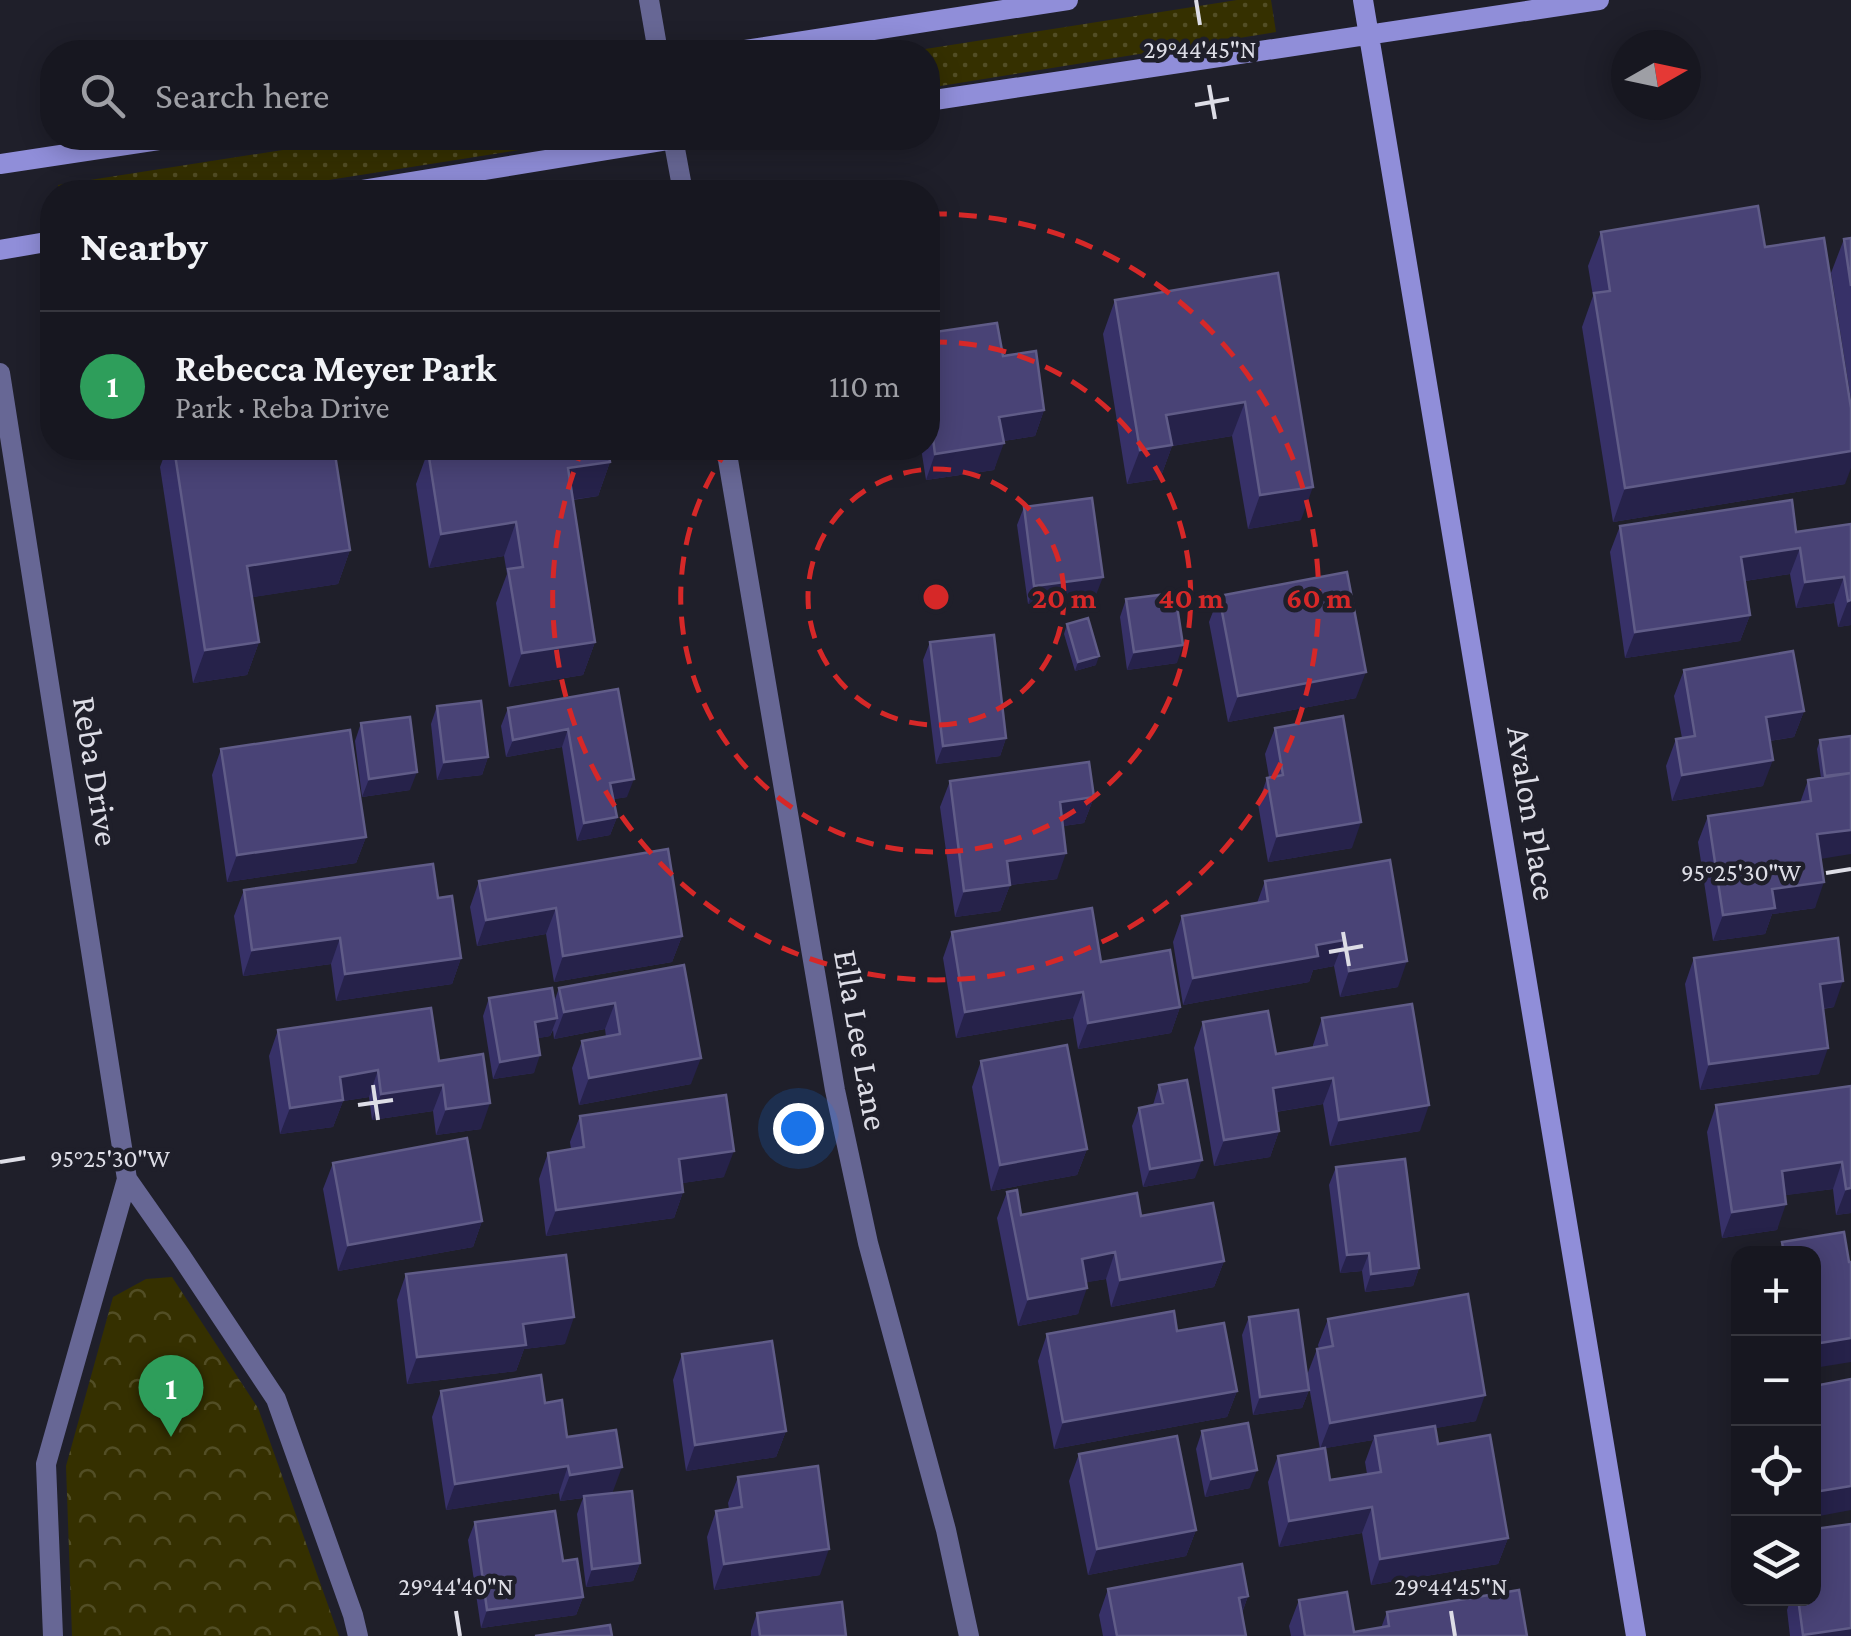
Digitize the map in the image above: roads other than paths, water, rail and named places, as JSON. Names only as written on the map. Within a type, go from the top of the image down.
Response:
[{"type":"street","points":[[648,0],[656,40]]},
{"type":"street","points":[[810,40],[1068,0]]},
{"type":"street","name":"Avalon Place","points":[[1363,0],[1636,1636]]},
{"type":"street","points":[[940,99],[1599,0]]},
{"type":"street","points":[[0,164],[93,150]]},
{"type":"street","points":[[420,180],[601,150]]},
{"type":"street","points":[[675,150],[681,180]]},
{"type":"street","points":[[0,250],[40,244]]},
{"type":"street","name":"Reba Drive","points":[[0,374],[127,1179],[46,1464],[53,1636]]},
{"type":"street","name":"Ella Lee Lane","points":[[728,460],[835,1090],[868,1243],[946,1530],[969,1636]]},
{"type":"street","name":"Reba Drive","points":[[127,1179],[276,1400],[354,1615],[358,1636]]},
{"type":"place","name":"Rebecca Meyer Park","points":[[171,1437]]}]
